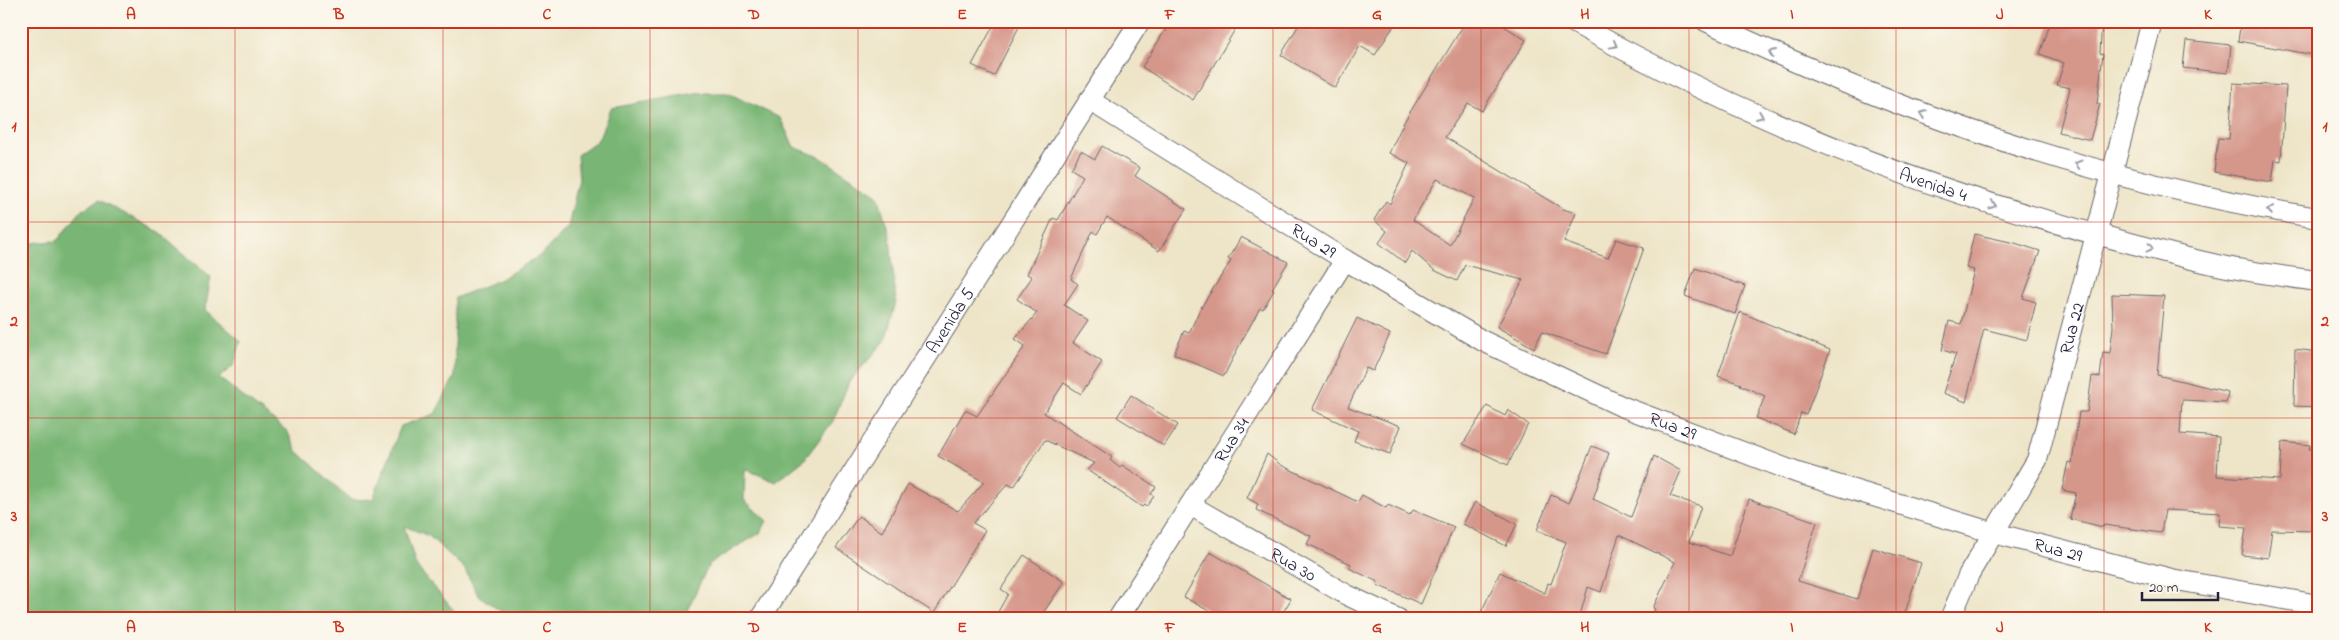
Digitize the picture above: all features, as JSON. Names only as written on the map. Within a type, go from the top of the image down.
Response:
[{"type":"street","name":"Avenida 5","points":[[760,619],[1140,21]]},
{"type":"street","name":"Avenida 4","points":[[1571,21],[1635,57],[1750,112],[1861,159],[1978,200],[2096,234],[2226,267],[2318,281]]},
{"type":"street","points":[[1706,21],[1776,55],[1884,100],[1998,141],[2112,173],[2239,205],[2318,218]]},
{"type":"street","name":"Rua 22","points":[[1950,619],[1969,574],[2037,460],[2152,21]]},
{"type":"street","name":"Rua 29","points":[[1089,100],[1345,260],[1483,341],[1621,406],[1798,473],[1994,533],[2171,579],[2318,605]]},
{"type":"street","name":"Rua 34","points":[[1118,619],[1345,260]]},
{"type":"street","name":"Rua 30","points":[[1190,505],[1346,594],[1398,619]]},
{"type":"green space","points":[[696,93],[728,93],[780,118],[794,147],[820,157],[878,195],[890,237],[896,302],[885,341],[849,382],[833,421],[804,460],[776,482],[745,469],[744,500],[767,521],[760,533],[709,564],[683,619],[511,619],[478,595],[464,568],[429,536],[404,526],[416,566],[461,619],[21,619],[21,236],[28,243],[57,241],[82,210],[99,200],[159,232],[211,277],[205,310],[241,341],[234,365],[219,378],[287,431],[297,451],[351,500],[373,499],[401,426],[435,414],[455,376],[455,298],[499,280],[541,255],[568,227],[579,179],[577,155],[598,140],[611,108]]},
{"type":"building","points":[[996,21],[1022,21],[994,76],[972,65]]},
{"type":"building","points":[[1171,21],[1240,21],[1193,100],[1142,67]]},
{"type":"building","points":[[1301,21],[1397,21],[1375,55],[1360,46],[1335,88],[1281,55]]},
{"type":"building","points":[[1466,21],[1496,21],[1526,40],[1482,111],[1468,103],[1445,137],[1563,209],[1576,213],[1564,242],[1608,258],[1616,239],[1644,248],[1606,354],[1542,332],[1534,348],[1497,327],[1523,280],[1465,265],[1457,281],[1434,270],[1412,251],[1405,263],[1379,243],[1387,231],[1374,220],[1386,201],[1390,204],[1409,163],[1389,153],[1404,122]],"holes":[[[1437,179],[1474,198],[1450,245],[1413,220]]]},
{"type":"building","points":[[2051,21],[2102,21],[2100,53],[2103,54],[2097,104],[2100,104],[2090,140],[2059,132],[2070,88],[2057,85],[2064,63],[2040,54]]},
{"type":"building","points":[[2241,21],[2318,21],[2314,55],[2238,41]]},
{"type":"building","points":[[2186,40],[2231,45],[2228,73],[2183,68]]},
{"type":"building","points":[[2233,83],[2286,86],[2281,161],[2275,160],[2272,182],[2214,172],[2218,138],[2229,139]]},
{"type":"building","points":[[1102,146],[1140,168],[1135,176],[1186,209],[1159,251],[1107,217],[1097,234],[1093,231],[1071,279],[1078,284],[1064,305],[1088,321],[1073,343],[1102,362],[1081,394],[1064,383],[1044,413],[1112,457],[1110,460],[1120,468],[1122,465],[1156,487],[1151,494],[1154,496],[1146,507],[1144,505],[1142,507],[1087,470],[1094,463],[1045,440],[1014,487],[1008,484],[973,523],[985,530],[934,613],[836,548],[859,516],[882,532],[908,484],[958,511],[984,482],[938,456],[965,410],[977,416],[1025,346],[1015,339],[1037,313],[1017,299],[1032,277],[1027,274],[1053,218],[1058,220],[1083,176],[1071,169],[1081,151],[1095,159]]},
{"type":"building","points":[[1974,234],[2015,243],[2040,251],[2023,298],[2036,302],[2027,340],[1984,329],[1966,402],[1943,393],[1956,354],[1942,350],[1949,321],[1961,324],[1974,270],[1966,268]]},
{"type":"building","points":[[1241,237],[1288,262],[1263,309],[1260,308],[1224,376],[1174,354],[1184,331],[1189,333],[1200,309],[1231,261],[1228,259]]},
{"type":"building","points":[[1695,268],[1745,286],[1735,314],[1685,296]]},
{"type":"building","points":[[2112,294],[2164,296],[2157,375],[2228,392],[2226,402],[2182,400],[2180,434],[2219,437],[2217,476],[2280,480],[2282,442],[2310,445],[2309,449],[2318,449],[2318,531],[2272,530],[2268,558],[2242,555],[2246,528],[2219,526],[2220,513],[2165,510],[2161,533],[2104,525],[2103,527],[2070,519],[2076,493],[2062,490],[2068,462],[2072,463],[2079,412],[2087,412],[2092,376],[2100,377],[2103,352],[2110,353],[2113,327]]},
{"type":"building","points":[[1740,312],[1830,350],[1806,415],[1801,413],[1794,434],[1756,418],[1765,396],[1741,384],[1718,376]]},
{"type":"building","points":[[1357,318],[1390,334],[1373,371],[1366,368],[1348,407],[1401,426],[1390,454],[1354,441],[1358,431],[1312,410]]},
{"type":"building","points":[[2295,349],[2318,352],[2318,407],[2294,406]]},
{"type":"building","points":[[1131,395],[1178,425],[1164,446],[1117,417]]},
{"type":"building","points":[[1487,406],[1505,416],[1508,410],[1528,424],[1508,465],[1463,444]]},
{"type":"building","points":[[1592,446],[1609,453],[1593,499],[1631,517],[1654,456],[1681,471],[1670,496],[1701,506],[1689,542],[1730,556],[1749,499],[1817,522],[1798,581],[1857,599],[1873,548],[1921,563],[1903,619],[1651,619],[1655,609],[1653,608],[1675,562],[1619,535],[1601,592],[1588,587],[1579,619],[1478,619],[1500,572],[1545,593],[1548,583],[1551,584],[1566,542],[1537,530],[1551,495],[1569,503]]},
{"type":"building","points":[[1267,454],[1281,465],[1358,502],[1362,495],[1386,508],[1388,505],[1410,515],[1413,510],[1454,527],[1421,604],[1377,585],[1378,582],[1349,568],[1351,564],[1307,544],[1311,536],[1256,510],[1258,504],[1247,498]]},
{"type":"building","points":[[1475,502],[1517,524],[1506,546],[1463,524]]},
{"type":"building","points":[[1210,552],[1291,599],[1279,619],[1223,619],[1184,597]]},
{"type":"building","points":[[1024,555],[1064,582],[1039,619],[994,619],[1008,594],[1001,589]]}]
